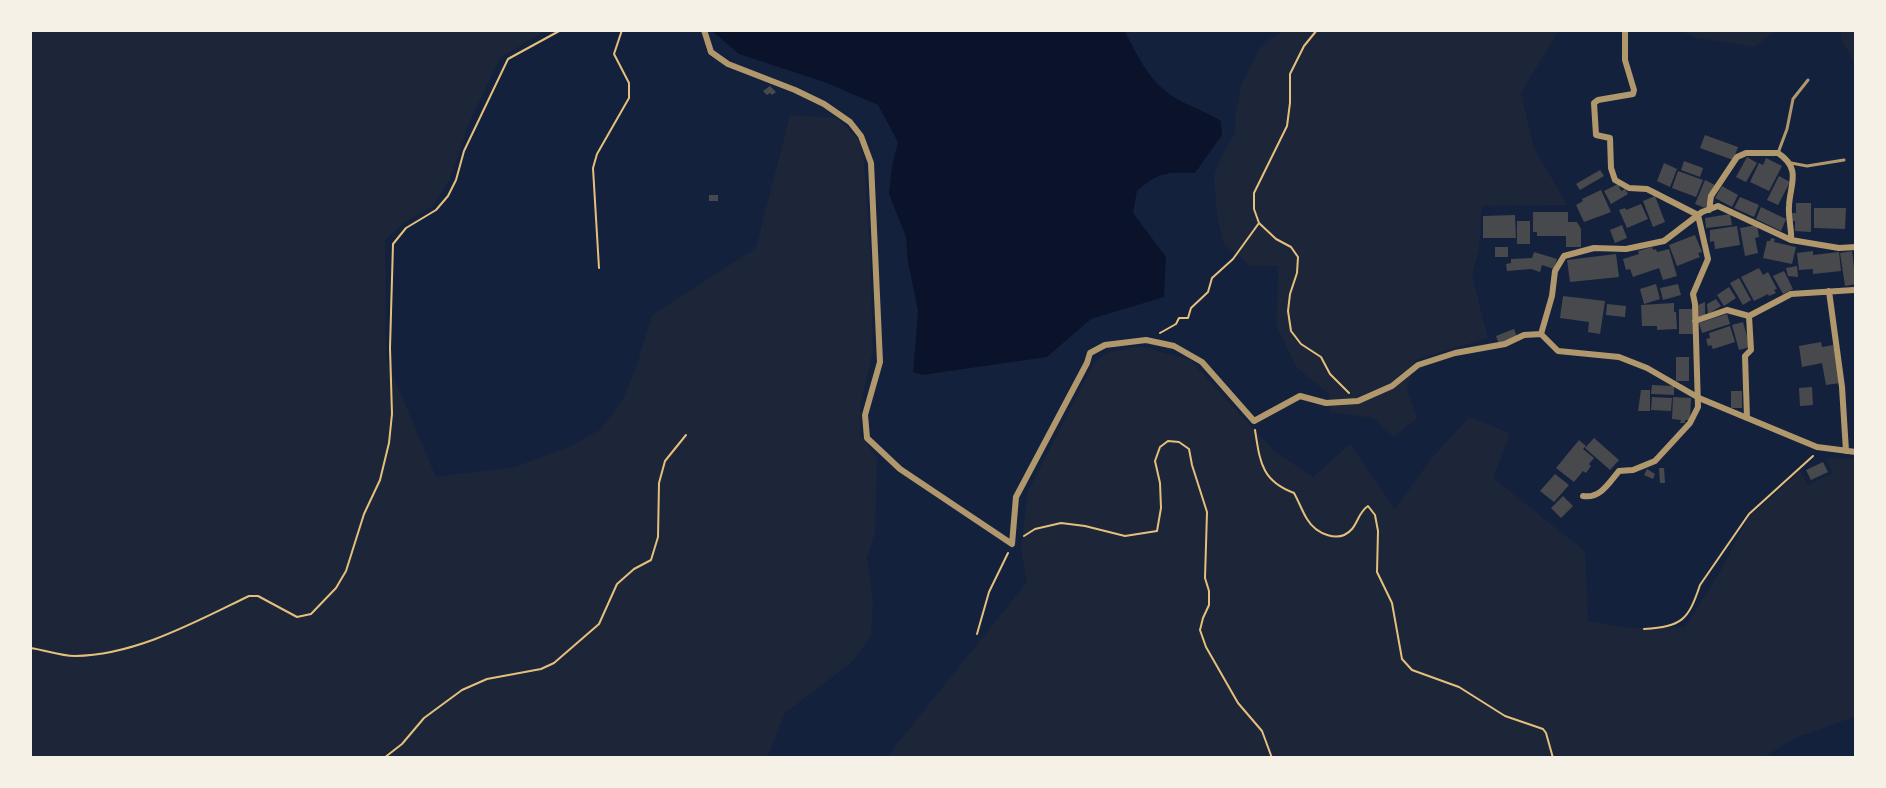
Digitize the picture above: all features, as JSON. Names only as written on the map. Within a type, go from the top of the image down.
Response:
[{"type":"street","points":[[704,30],[711,52],[728,64],[824,104],[850,122],[861,136],[871,164],[880,362],[865,414],[867,438],[900,469],[1012,544],[1016,497],[1087,363],[1090,353],[1105,345],[1151,341],[1174,346],[1202,362],[1254,421],[1300,396],[1326,403],[1358,401],[1392,386],[1418,365],[1455,353],[1505,344],[1524,335],[1541,334],[1558,351],[1619,357],[1647,368],[1699,398],[1747,418],[1822,448],[1856,452]]},
{"type":"street","points":[[1625,30],[1625,60],[1634,90],[1632,94],[1598,100],[1594,103],[1596,135],[1610,138],[1611,168],[1616,180],[1629,188],[1647,189],[1698,215]]},
{"type":"street","points":[[1709,210],[1711,196],[1737,158],[1746,153],[1778,153],[1789,162],[1794,176],[1789,204],[1791,240]]},
{"type":"street","points":[[1541,334],[1546,323],[1555,271],[1564,256],[1594,248],[1626,249],[1664,240],[1698,215],[1718,206],[1791,240],[1839,248],[1856,247]]},
{"type":"street","points":[[1583,495],[1592,497],[1598,495],[1619,471],[1632,470],[1655,462],[1690,423],[1698,407],[1693,294],[1708,259],[1698,215]]},
{"type":"street","points":[[1695,321],[1727,310],[1749,316],[1791,294],[1854,290]]},
{"type":"street","points":[[1829,291],[1842,387],[1846,451]]},
{"type":"street","points":[[1747,418],[1744,356],[1751,350],[1749,316]]},
{"type":"lane","points":[[1778,153],[1787,129],[1794,99],[1808,80]]},
{"type":"lane","points":[[1789,162],[1807,166],[1844,160]]},
{"type":"path","points":[[30,648],[46,650],[59,655],[102,654],[166,633],[249,596],[258,596],[297,617],[311,614],[336,588],[346,571],[364,514],[380,480],[389,443],[392,414],[390,348],[393,244],[406,228],[436,210],[448,196],[456,180],[464,152],[508,59],[561,30]]},
{"type":"path","points":[[599,268],[593,168],[597,154],[629,98],[629,83],[614,54],[622,30]]},
{"type":"path","points":[[1317,30],[1304,46],[1290,74],[1287,126],[1254,193],[1254,209],[1259,223],[1276,239],[1291,247],[1298,257],[1297,273],[1290,294],[1288,311],[1291,331],[1301,344],[1320,357],[1330,374],[1358,401]]},
{"type":"path","points":[[1151,341],[1161,332],[1176,324],[1179,318],[1188,318],[1191,308],[1208,292],[1212,278],[1233,259],[1259,223]]},
{"type":"path","points":[[1254,421],[1260,460],[1269,479],[1294,493],[1308,521],[1318,531],[1328,536],[1340,537],[1352,530],[1363,509],[1368,506],[1375,515],[1378,531],[1377,572],[1392,603],[1402,659],[1412,670],[1459,687],[1505,716],[1543,729],[1553,758]]},
{"type":"path","points":[[384,758],[402,744],[424,718],[462,690],[487,679],[541,669],[554,663],[599,624],[617,584],[634,569],[651,560],[658,537],[659,483],[665,461],[686,435]]},
{"type":"path","points":[[977,634],[989,592],[1012,544],[1035,529],[1061,523],[1085,526],[1125,536],[1157,531],[1161,508],[1161,483],[1155,461],[1161,447],[1168,441],[1179,442],[1189,448],[1207,512],[1205,578],[1209,591],[1209,605],[1200,630],[1206,647],[1238,703],[1262,731],[1272,758]]},
{"type":"path","points":[[1644,629],[1669,627],[1682,622],[1696,598],[1700,585],[1749,514],[1822,448]]},
{"type":"shaded area","points":[[30,30],[547,30],[500,58],[469,123],[450,179],[433,206],[404,223],[385,240],[386,359],[436,477],[515,467],[571,446],[601,429],[623,399],[636,368],[652,315],[756,248],[790,115],[836,118],[859,140],[864,163],[873,351],[860,405],[860,434],[877,458],[875,532],[867,558],[873,601],[871,636],[853,661],[785,713],[767,758],[30,758]]},
{"type":"shaded area","points":[[711,30],[1124,30],[1157,84],[1180,100],[1221,121],[1222,135],[1195,173],[1163,174],[1137,191],[1133,213],[1166,257],[1164,297],[1091,319],[1047,357],[922,375],[913,372],[918,311],[908,262],[906,237],[889,194],[892,166],[898,142],[878,105],[827,83],[739,54]]},
{"type":"shaded area","points":[[1286,30],[1559,30],[1521,93],[1534,148],[1567,205],[1482,206],[1479,248],[1472,275],[1488,338],[1415,360],[1407,390],[1417,418],[1394,437],[1373,418],[1331,412],[1329,394],[1297,368],[1277,327],[1278,266],[1250,266],[1224,244],[1217,215],[1214,176],[1222,155],[1236,132],[1235,118],[1242,83],[1258,51],[1271,38]]},
{"type":"shaded area","points":[[1678,30],[1776,30],[1755,47],[1698,38]]},
{"type":"shaded area","points":[[1841,30],[1856,30],[1856,64],[1841,40]]},
{"type":"shaded area","points":[[1140,346],[1190,360],[1275,452],[1313,477],[1350,444],[1395,509],[1431,459],[1469,417],[1510,433],[1493,478],[1585,551],[1588,621],[1628,628],[1685,627],[1721,570],[1748,518],[1800,471],[1808,485],[1833,473],[1826,458],[1856,459],[1856,716],[1795,738],[1763,758],[886,758],[1027,582],[1021,550],[1028,491],[1093,365],[1106,353]]},
{"type":"building","points":[[770,86],[776,92],[767,95],[763,91]]},
{"type":"building","points":[[1705,135],[1738,147],[1733,160],[1700,148]]},
{"type":"building","points":[[1747,157],[1757,163],[1746,182],[1736,177]]},
{"type":"building","points":[[1766,158],[1782,166],[1769,191],[1750,182],[1759,163],[1763,165]]},
{"type":"building","points":[[1684,161],[1703,168],[1700,177],[1681,170]]},
{"type":"building","points":[[1664,163],[1677,169],[1670,187],[1657,181]]},
{"type":"building","points":[[1600,170],[1604,176],[1580,190],[1576,184]]},
{"type":"building","points":[[1678,171],[1703,180],[1696,197],[1672,188]]},
{"type":"building","points":[[1779,176],[1790,182],[1778,205],[1767,200]]},
{"type":"building","points":[[1705,180],[1715,185],[1705,208],[1695,204]]},
{"type":"building","points":[[1618,184],[1621,191],[1625,189],[1628,194],[1611,204],[1604,191]]},
{"type":"building","points":[[1722,186],[1738,195],[1732,207],[1715,198]]},
{"type":"building","points":[[1601,190],[1611,212],[1584,222],[1576,205],[1583,201],[1582,199]]},
{"type":"building","points":[[709,195],[718,195],[718,201],[709,201]]},
{"type":"building","points":[[1655,196],[1665,222],[1653,227],[1643,201]]},
{"type":"building","points":[[1740,197],[1759,205],[1754,217],[1734,208]]},
{"type":"building","points":[[1796,203],[1811,203],[1811,232],[1795,231],[1792,213],[1796,213]]},
{"type":"building","points":[[1641,204],[1648,219],[1627,228],[1619,210],[1625,208],[1626,210]]},
{"type":"building","points":[[1761,207],[1786,219],[1781,231],[1756,219]]},
{"type":"building","points":[[1814,208],[1846,208],[1845,229],[1814,228]]},
{"type":"building","points":[[1533,212],[1568,212],[1568,222],[1577,222],[1581,229],[1581,247],[1566,247],[1566,236],[1537,236],[1537,232],[1533,232]]},
{"type":"building","points":[[1730,214],[1732,225],[1706,228],[1705,218]]},
{"type":"building","points":[[1515,215],[1516,238],[1483,238],[1483,216]]},
{"type":"building","points":[[1517,221],[1530,221],[1530,244],[1517,244]]},
{"type":"building","points":[[1622,225],[1627,238],[1615,243],[1610,230]]},
{"type":"building","points":[[1757,225],[1759,237],[1755,238],[1758,253],[1745,256],[1740,228]]},
{"type":"building","points":[[1737,226],[1740,245],[1715,249],[1714,241],[1710,242],[1710,230]]},
{"type":"building","points":[[1695,235],[1702,252],[1698,253],[1700,257],[1677,266],[1669,245]]},
{"type":"building","points":[[1771,238],[1775,239],[1774,242],[1796,247],[1792,264],[1763,258],[1767,241]]},
{"type":"building","points":[[1495,247],[1508,247],[1508,257],[1495,257]]},
{"type":"building","points":[[1652,247],[1657,252],[1669,249],[1677,276],[1663,280],[1659,268],[1633,277],[1630,269],[1626,270],[1623,259]]},
{"type":"building","points":[[1813,251],[1813,255],[1839,252],[1841,271],[1813,274],[1813,269],[1799,270],[1797,253]]},
{"type":"building","points":[[1852,251],[1856,284],[1845,286],[1840,253]]},
{"type":"building","points":[[1534,252],[1557,259],[1554,269],[1542,265],[1540,272],[1531,269],[1507,271],[1506,264],[1511,263],[1511,259],[1532,258]]},
{"type":"building","points":[[1616,254],[1619,277],[1570,282],[1567,260]]},
{"type":"building","points":[[1797,266],[1798,277],[1788,276],[1786,268]]},
{"type":"building","points":[[1759,268],[1763,275],[1768,272],[1777,289],[1774,290],[1776,293],[1754,301],[1741,277]]},
{"type":"building","points":[[1784,271],[1793,289],[1783,294],[1773,276]]},
{"type":"building","points":[[1739,278],[1751,300],[1743,305],[1730,283]]},
{"type":"building","points":[[1656,284],[1660,299],[1644,304],[1640,289]]},
{"type":"building","points":[[1678,284],[1681,295],[1663,300],[1660,288]]},
{"type":"building","points":[[1729,287],[1736,298],[1724,306],[1717,295]]},
{"type":"building","points":[[1563,296],[1605,301],[1600,334],[1588,332],[1589,322],[1560,318]]},
{"type":"building","points":[[1716,299],[1721,306],[1708,314],[1707,304]]},
{"type":"building","points":[[1705,302],[1705,315],[1698,318],[1698,305]]},
{"type":"building","points":[[1674,303],[1677,329],[1657,330],[1657,326],[1642,326],[1641,305]]},
{"type":"building","points":[[1607,304],[1626,306],[1625,317],[1606,315]]},
{"type":"building","points":[[1679,309],[1694,309],[1694,334],[1679,334]]},
{"type":"building","points":[[1727,314],[1730,324],[1702,333],[1699,323]]},
{"type":"building","points":[[1743,322],[1750,347],[1739,350],[1732,325]]},
{"type":"building","points":[[1730,326],[1735,342],[1713,349],[1711,345],[1708,346],[1706,339],[1710,338],[1709,333]]},
{"type":"building","points":[[1514,329],[1517,337],[1499,344],[1496,336]]},
{"type":"building","points":[[1821,342],[1822,347],[1833,345],[1840,383],[1826,385],[1822,363],[1802,367],[1799,346]]},
{"type":"building","points":[[1676,357],[1689,357],[1689,381],[1676,381]]},
{"type":"building","points":[[1652,385],[1674,386],[1674,395],[1651,394]]},
{"type":"building","points":[[1812,387],[1813,405],[1800,406],[1799,388]]},
{"type":"building","points":[[1641,390],[1650,390],[1650,411],[1638,411]]},
{"type":"building","points":[[1731,391],[1742,391],[1742,408],[1731,408]]},
{"type":"building","points":[[1652,397],[1672,398],[1671,411],[1651,410]]},
{"type":"building","points":[[1673,397],[1691,398],[1690,420],[1685,420],[1685,423],[1672,419]]},
{"type":"building","points":[[1594,438],[1619,460],[1610,470],[1585,448]]},
{"type":"building","points":[[1579,440],[1586,446],[1583,449],[1594,458],[1586,473],[1583,471],[1574,482],[1556,468]]},
{"type":"building","points":[[1823,462],[1828,472],[1811,480],[1806,470]]},
{"type":"building","points":[[1659,468],[1664,468],[1665,483],[1660,483]]},
{"type":"building","points":[[1647,469],[1655,474],[1653,479],[1644,475]]},
{"type":"building","points":[[1555,474],[1569,485],[1554,502],[1540,491]]},
{"type":"building","points":[[1563,496],[1573,506],[1561,518],[1551,508]]}]
